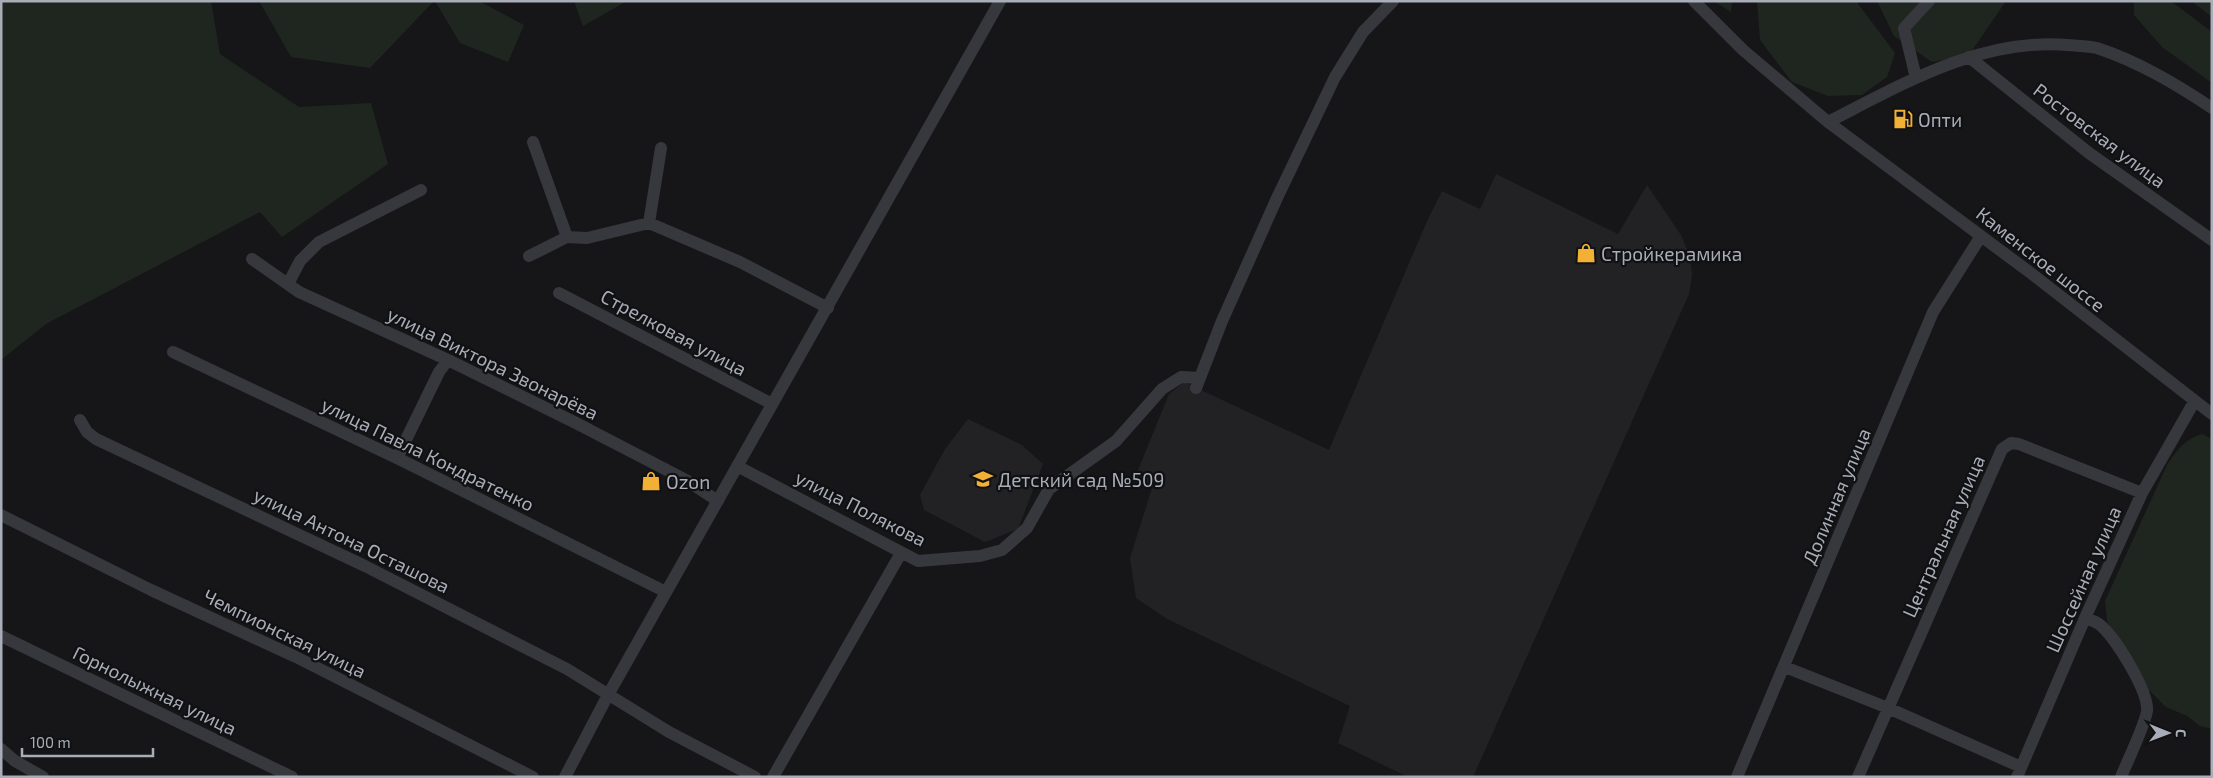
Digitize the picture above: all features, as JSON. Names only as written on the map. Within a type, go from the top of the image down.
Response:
[{"type":"street","points":[[565,777],[608,695],[1000,1]]},
{"type":"street","name":"улица Полякова","points":[[737,466],[918,561],[980,556],[1002,550],[1027,528],[1049,489],[1116,441],[1162,389],[1182,377],[1198,383],[1222,321],[1277,198],[1335,77],[1363,32],[1393,1]]},
{"type":"street","name":"Каменское шоссе","points":[[1694,1],[1743,50],[1828,122],[1847,134],[1982,236],[2194,402],[2212,414]]},
{"type":"street","points":[[1916,78],[1904,28],[1930,1]]},
{"type":"street","points":[[1828,122],[1916,78],[1969,57],[2011,46],[2043,44],[2096,48],[2165,77],[2212,108]]},
{"type":"street","name":"Ростовская улица","points":[[1969,57],[2089,154],[2212,240]]},
{"type":"street","points":[[533,142],[567,237]]},
{"type":"street","points":[[649,223],[661,148]]},
{"type":"street","points":[[288,284],[300,261],[319,242],[421,190]]},
{"type":"street","points":[[529,256],[567,237],[587,238],[649,223],[740,262],[828,308]]},
{"type":"street","name":"Долинная улица","points":[[1737,777],[1933,312],[1982,236]]},
{"type":"street","name":"улица Виктора Звонарёва","points":[[252,259],[299,292],[448,360],[686,480],[718,501]]},
{"type":"street","name":"Стрелковая улица","points":[[559,292],[772,404]]},
{"type":"street","name":"улица Павла Кондратенко","points":[[173,352],[397,458],[666,592]]},
{"type":"street","points":[[397,458],[439,372],[448,360]]},
{"type":"street","name":"Шоссейная улица","points":[[2019,772],[2084,618],[2142,493],[2194,402]]},
{"type":"street","name":"улица Антона Осташова","points":[[80,420],[87,432],[96,439],[365,566],[567,669],[669,732],[755,777]]},
{"type":"street","name":"Центральная улица","points":[[1858,777],[2002,449],[2011,444],[2018,444],[2142,493]]},
{"type":"street","name":"Чемпионская улица","points":[[1,515],[18,526],[296,657],[534,777]]},
{"type":"street","points":[[773,777],[901,553]]},
{"type":"street","points":[[2084,618],[2098,624],[2111,638],[2124,657],[2144,695],[2147,711],[2121,777]]},
{"type":"street","name":"Горнолыжная улица","points":[[1,636],[292,777]]},
{"type":"street","points":[[1785,666],[1888,708],[2019,772]]},
{"type":"street","points":[[1,749],[15,761],[42,777]]},
{"type":"shaded area","points":[[1,1],[211,1],[220,54],[299,107],[371,103],[388,164],[282,237],[260,212],[46,324],[1,360]]},
{"type":"shaded area","points":[[259,1],[434,1],[370,68],[291,57]]},
{"type":"shaded area","points":[[435,1],[479,1],[524,25],[508,62],[460,43]]},
{"type":"shaded area","points":[[574,1],[627,1],[583,26]]},
{"type":"shaded area","points":[[1714,1],[1732,1],[1731,12]]},
{"type":"shaded area","points":[[1757,1],[1856,1],[1895,53],[1887,77],[1862,95],[1828,96],[1792,82],[1760,40]]},
{"type":"shaded area","points":[[1877,1],[2006,1],[1969,55],[1932,62],[1894,36]]},
{"type":"shaded area","points":[[2134,1],[2171,1],[2212,32],[2212,83],[2162,47],[2134,15]]},
{"type":"shaded area","points":[[2191,1],[2212,1],[2212,17]]},
{"type":"shaded area","points":[[1496,174],[1618,234],[1647,185],[1681,235],[1690,257],[1692,275],[1689,294],[1473,777],[1408,777],[1338,743],[1350,706],[1167,619],[1136,598],[1130,558],[1152,488],[1134,480],[1169,394],[1184,382],[1329,450],[1428,219],[1442,191],[1480,209]]},
{"type":"shaded area","name":"Детский сад №509","points":[[968,419],[1022,445],[1043,464],[1018,529],[985,542],[924,510],[920,495],[945,449]]},
{"type":"shaded area","points":[[2202,434],[2212,439],[2212,729],[2200,726],[2187,716],[2166,707],[2142,683],[2107,621],[2105,601],[2167,465],[2182,446],[2190,439]]},
{"type":"place","name":"Опти","points":[[1903,119]]},
{"type":"place","name":"Стройкерамика","points":[[1586,253]]},
{"type":"place","name":"Детский сад №509","points":[[983,479]]},
{"type":"place","name":"Ozon","points":[[651,481]]}]
